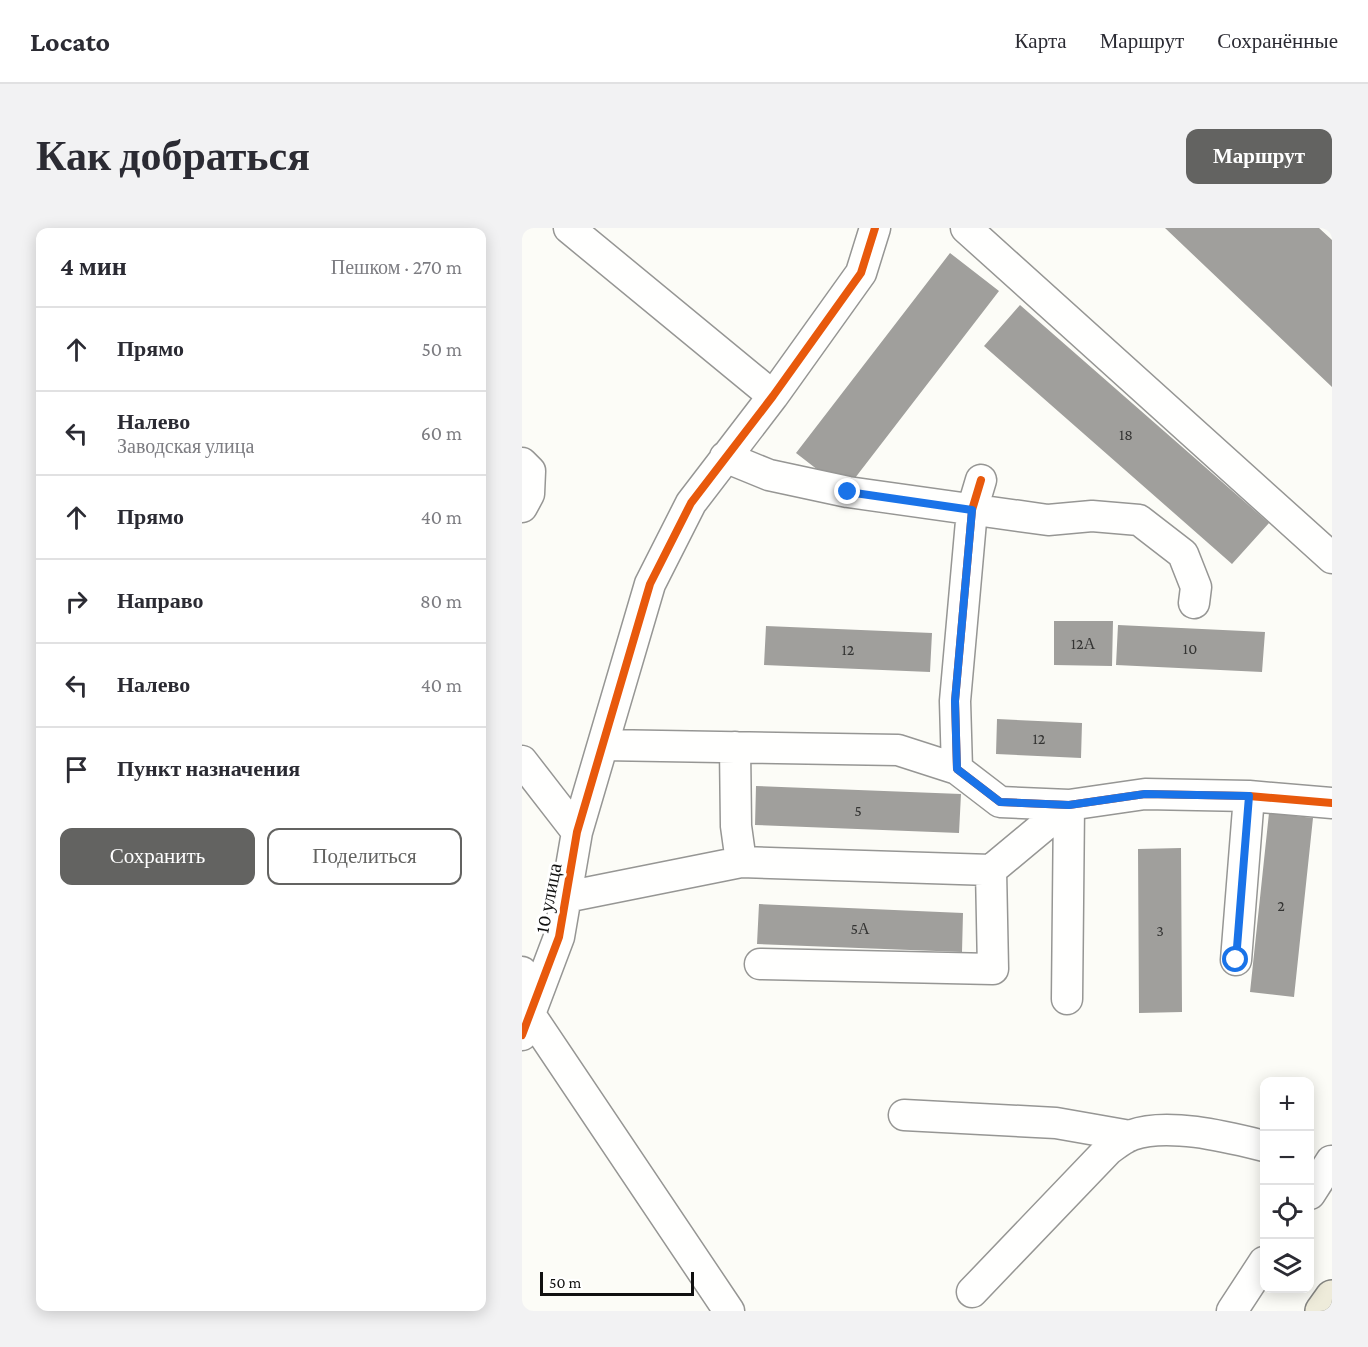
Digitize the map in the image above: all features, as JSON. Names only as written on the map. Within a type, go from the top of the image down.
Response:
[{"type":"main road","points":[[1322,1311],[1332,1297]]},
{"type":"street","points":[[569,228],[773,396]]},
{"type":"street","name":"10 улица","points":[[526,1026],[559,937],[577,832],[650,584],[691,503],[773,396],[861,273],[874,228]]},
{"type":"street","points":[[966,228],[1332,558]]},
{"type":"street","points":[[725,457],[770,475],[848,492],[1048,520],[1092,516],[1139,520],[1183,554],[1196,587],[1194,603]]},
{"type":"street","points":[[522,463],[530,471],[529,494],[522,507]]},
{"type":"street","points":[[957,769],[955,701],[972,510],[981,480]]},
{"type":"street","points":[[603,745],[898,750],[957,769],[1000,802],[1069,805],[1145,794],[1249,796],[1332,803]]},
{"type":"street","points":[[735,747],[736,826],[741,862]]},
{"type":"street","points":[[522,761],[577,832]]},
{"type":"street","points":[[1236,960],[1249,796]]},
{"type":"street","points":[[566,897],[741,862],[991,870],[1069,805]]},
{"type":"street","points":[[1067,999],[1069,805]]},
{"type":"street","points":[[759,964],[993,969],[991,870]]},
{"type":"street","points":[[522,972],[526,1026],[729,1311]]},
{"type":"street","points":[[904,1115],[1056,1124],[1130,1136]]},
{"type":"street","points":[[972,1292],[1108,1150],[1130,1136],[1150,1131],[1211,1133],[1260,1145]]},
{"type":"street","points":[[1314,1157],[1332,1161],[1314,1188]]},
{"type":"street","points":[[1232,1311],[1260,1268]]},
{"type":"building","points":[[1165,228],[1319,228],[1332,240],[1332,387]]},
{"type":"building","points":[[950,253],[999,291],[845,491],[796,453]]},
{"type":"building","points":[[1020,305],[1269,523],[1232,564],[984,346]]},
{"type":"building","points":[[1054,621],[1113,621],[1112,666],[1054,665]]},
{"type":"building","points":[[1118,625],[1265,632],[1262,672],[1116,665]]},
{"type":"building","points":[[766,626],[932,633],[930,672],[764,665]]},
{"type":"building","points":[[997,719],[1082,723],[1081,758],[996,754]]},
{"type":"building","points":[[756,786],[961,794],[959,833],[755,825]]},
{"type":"building","points":[[1269,813],[1313,818],[1294,997],[1250,992]]},
{"type":"building","points":[[1181,848],[1182,1012],[1139,1013],[1138,849]]},
{"type":"building","points":[[759,904],[963,913],[962,952],[757,944]]},
{"type":"cycle path","points":[[522,1035],[559,937],[577,832],[650,584],[691,503],[773,396],[861,273],[875,228]]},
{"type":"cycle path","points":[[981,480],[972,510],[955,701],[957,769],[1000,802],[1069,805],[1145,794],[1249,796],[1332,803]]},
{"type":"route","points":[[848,492],[972,510],[955,701],[957,769],[1000,802],[1069,805],[1145,794],[1249,796],[1236,960]]}]
